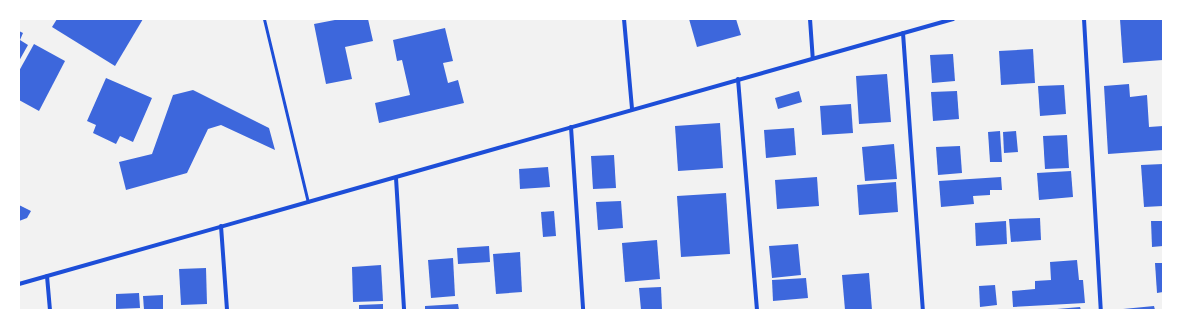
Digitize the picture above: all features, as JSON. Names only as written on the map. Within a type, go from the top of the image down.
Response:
[{"type":"street","points":[[624,19],[632,110]]},
{"type":"street","points":[[810,19],[813,58]]},
{"type":"street","points":[[19,284],[953,19]]},
{"type":"street","points":[[1084,19],[1102,310]]},
{"type":"street","points":[[903,33],[923,310]]},
{"type":"street","points":[[738,80],[757,310]]},
{"type":"street","points":[[571,127],[583,310]]},
{"type":"street","points":[[396,178],[404,310]]},
{"type":"street","points":[[221,226],[227,310]]},
{"type":"street","points":[[47,276],[50,310]]},
{"type":"lane","points":[[264,19],[308,202]]},
{"type":"building","points":[[57,19],[143,19],[115,66],[52,27]]},
{"type":"building","points":[[340,19],[368,19],[373,41],[345,47],[352,79],[326,84],[314,24]]},
{"type":"building","points":[[689,19],[736,19],[741,35],[697,47]]},
{"type":"building","points":[[1120,19],[1163,19],[1163,60],[1123,63]]},
{"type":"building","points":[[445,28],[453,61],[443,63],[448,83],[458,80],[464,103],[379,123],[375,103],[410,95],[402,60],[397,61],[393,40]]},
{"type":"building","points":[[19,31],[23,33],[20,40],[28,45],[19,61]]},
{"type":"building","points":[[34,44],[65,61],[39,111],[19,100],[19,71]]},
{"type":"building","points":[[1033,49],[1035,83],[1001,85],[999,51]]},
{"type":"building","points":[[953,54],[955,81],[932,83],[930,55]]},
{"type":"building","points":[[887,74],[891,122],[859,124],[856,76]]},
{"type":"building","points":[[106,78],[152,98],[133,142],[120,136],[116,144],[93,133],[96,125],[87,121]]},
{"type":"building","points":[[1129,84],[1130,97],[1147,95],[1149,127],[1163,126],[1163,150],[1108,154],[1104,86]]},
{"type":"building","points":[[1064,85],[1066,114],[1040,116],[1038,86]]},
{"type":"building","points":[[193,90],[269,128],[275,150],[221,125],[208,129],[187,173],[126,190],[119,162],[152,154],[173,95]]},
{"type":"building","points":[[799,91],[802,102],[778,109],[775,98]]},
{"type":"building","points":[[957,91],[959,119],[933,121],[931,92]]},
{"type":"building","points":[[851,104],[853,133],[822,135],[820,106]]},
{"type":"building","points":[[720,123],[723,168],[678,171],[675,126]]},
{"type":"building","points":[[794,128],[796,155],[766,158],[764,130]]},
{"type":"building","points":[[1000,131],[1002,162],[990,162],[988,132]]},
{"type":"building","points":[[1016,131],[1018,152],[1004,153],[1003,132]]},
{"type":"building","points":[[1067,135],[1069,168],[1045,169],[1043,136]]},
{"type":"building","points":[[894,144],[897,179],[865,181],[862,147]]},
{"type":"building","points":[[960,146],[962,173],[938,175],[936,147]]},
{"type":"building","points":[[614,155],[616,188],[593,189],[591,156]]},
{"type":"building","points":[[1163,164],[1163,206],[1144,207],[1141,165]]},
{"type":"building","points":[[548,167],[550,187],[520,189],[519,169]]},
{"type":"building","points":[[1071,171],[1073,197],[1039,200],[1037,173]]},
{"type":"building","points":[[817,177],[819,206],[777,209],[775,180]]},
{"type":"building","points":[[1001,177],[1002,190],[990,190],[990,195],[973,196],[974,204],[941,207],[939,181]]},
{"type":"building","points":[[896,182],[898,212],[859,215],[857,185]]},
{"type":"building","points":[[726,193],[730,254],[681,257],[677,196]]},
{"type":"building","points":[[621,201],[623,228],[598,230],[596,202]]},
{"type":"building","points":[[19,205],[31,211],[27,218],[19,221]]},
{"type":"building","points":[[554,211],[556,236],[543,237],[541,212]]},
{"type":"building","points":[[1040,218],[1041,240],[1011,242],[1009,219]]},
{"type":"building","points":[[1006,221],[1007,244],[976,246],[975,223]]},
{"type":"building","points":[[1151,221],[1163,221],[1163,246],[1152,247]]},
{"type":"building","points":[[657,240],[660,279],[625,282],[622,243]]},
{"type":"building","points":[[798,244],[801,275],[772,278],[769,246]]},
{"type":"building","points":[[489,246],[490,262],[458,264],[457,248]]},
{"type":"building","points":[[520,252],[522,292],[496,294],[493,254]]},
{"type":"building","points":[[453,258],[455,296],[431,298],[428,260]]},
{"type":"building","points":[[1077,260],[1079,280],[1083,280],[1085,303],[1013,307],[1012,291],[1035,289],[1035,281],[1051,280],[1050,262]]},
{"type":"building","points":[[1155,263],[1163,263],[1163,292],[1157,293]]},
{"type":"building","points":[[381,265],[383,301],[353,302],[352,267]]},
{"type":"building","points":[[206,268],[207,304],[181,305],[179,269]]},
{"type":"building","points":[[869,273],[872,310],[845,310],[842,275]]},
{"type":"building","points":[[806,278],[808,298],[773,301],[772,280]]},
{"type":"building","points":[[995,285],[997,305],[980,307],[979,286]]},
{"type":"building","points":[[661,287],[662,310],[641,310],[639,288]]},
{"type":"building","points":[[139,293],[140,308],[116,309],[116,294]]},
{"type":"building","points":[[163,295],[163,310],[144,310],[143,296]]},
{"type":"building","points":[[383,304],[383,310],[359,310],[359,305]]},
{"type":"building","points":[[458,304],[459,310],[425,310],[425,306]]},
{"type":"building","points":[[1154,306],[1155,310],[1123,310],[1123,309]]},
{"type":"building","points":[[1080,307],[1081,310],[1057,310],[1057,309]]}]
